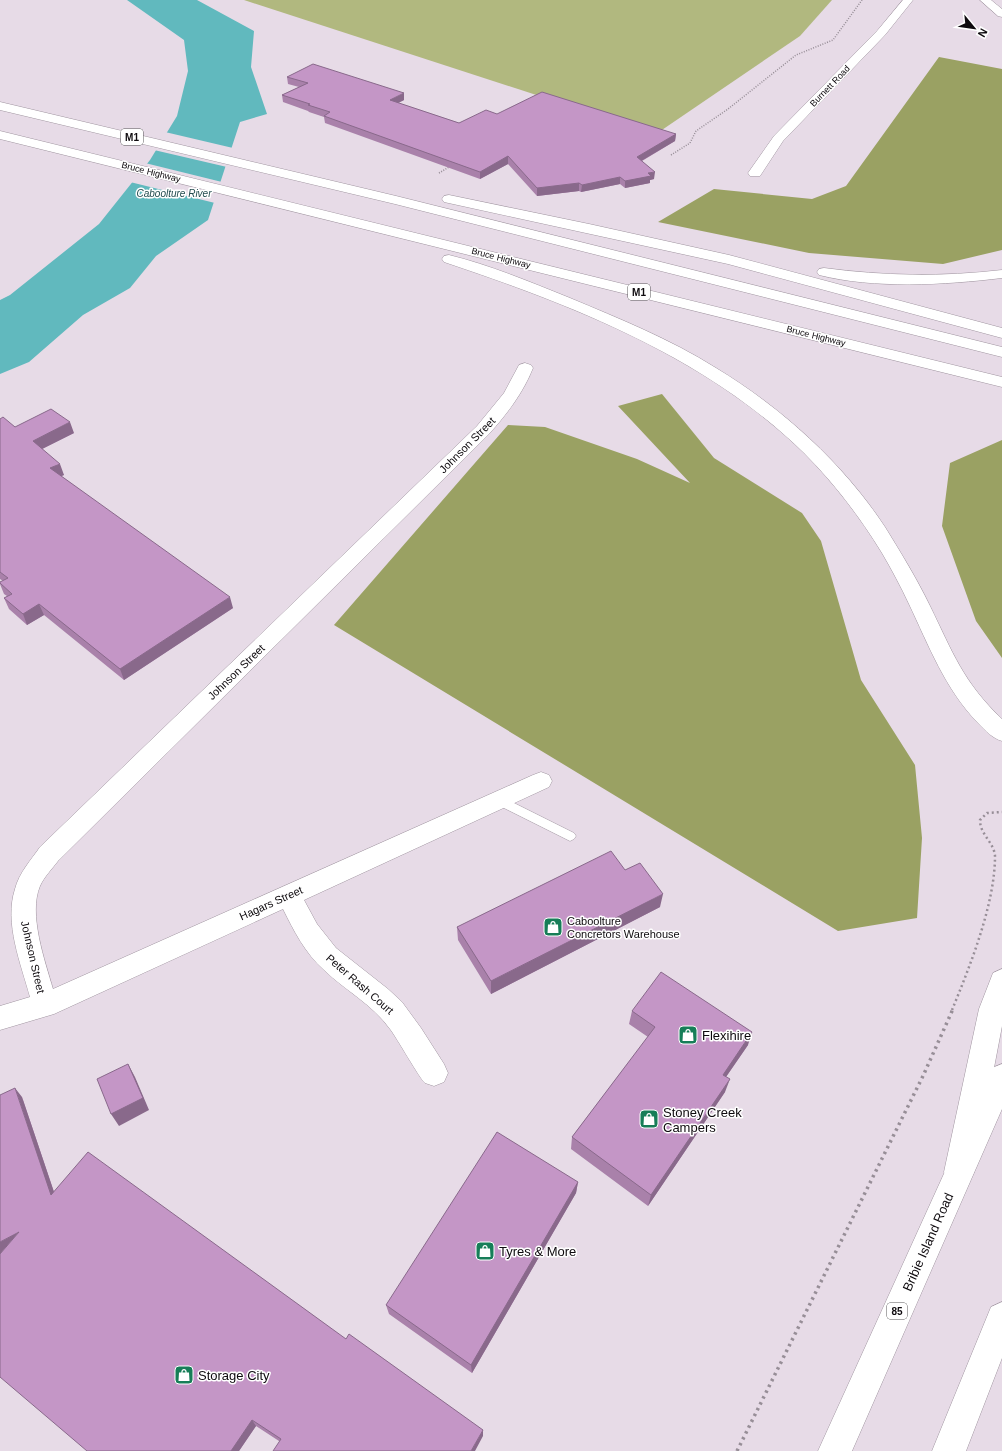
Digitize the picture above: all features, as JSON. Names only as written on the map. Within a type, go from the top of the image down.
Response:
[{"type":"main road","name":"Burnett Road","points":[[755,173],[778,139],[881,33],[908,0]]},
{"type":"main road","points":[[985,0],[1002,14]]},
{"type":"main road","name":"M1","points":[[0,106],[308,179],[1002,352]]},
{"type":"main road","name":"Bruce Highway","points":[[0,135],[1002,382]]},
{"type":"main road","points":[[308,179],[346,179],[554,220],[707,254],[821,283],[1002,333]]},
{"type":"main road","points":[[277,204],[293,216],[472,267],[553,297],[631,330],[686,357],[755,402],[799,439],[834,475],[870,520],[902,571],[935,640],[962,689],[979,710],[1002,733]]},
{"type":"main road","points":[[707,254],[737,256],[813,270],[872,277],[927,279],[1002,274]]},
{"type":"main road","name":"Johnson Street","points":[[45,1005],[24,922],[23,905],[27,888],[36,871],[49,854],[483,430],[504,406],[520,380],[525,368]]},
{"type":"main road","name":"Hagars Street","points":[[0,1018],[45,1005],[541,781]]},
{"type":"main road","name":"Peter Rash Court","points":[[289,895],[316,945],[333,962],[384,1002],[399,1018],[434,1073]]},
{"type":"main road","points":[[959,1172],[992,1009],[1002,981]]},
{"type":"main road","name":"Bribie Island Road","points":[[835,1451],[1002,1076]]},
{"type":"main road","points":[[949,1451],[1002,1318]]},
{"type":"lane","points":[[498,800],[570,836]]},
{"type":"path","points":[[671,154],[690,143],[696,131],[728,109],[788,61],[808,50],[833,40],[862,0]]},
{"type":"path","points":[[439,173],[452,165]]},
{"type":"path","points":[[737,1451],[906,1111],[959,993],[976,946],[985,914],[995,860],[991,844],[980,830],[980,820],[987,813],[1002,812]]},
{"type":"green space","points":[[244,0],[832,0],[800,36],[656,134]]},
{"type":"green space","points":[[939,57],[1002,69],[1002,250],[943,264],[809,253],[658,222],[714,189],[812,199],[846,186]]},
{"type":"green space","points":[[662,394],[714,458],[802,513],[821,541],[861,680],[915,765],[922,838],[917,918],[838,931],[334,625],[508,425],[545,427],[637,459],[690,483],[618,406]]},
{"type":"green space","points":[[1002,440],[1002,658],[976,621],[942,526],[950,463]]},
{"type":"water","name":"Caboolture River","points":[[127,0],[197,0],[254,31],[251,67],[267,114],[240,122],[208,220],[156,256],[130,288],[83,315],[29,362],[0,374],[0,300],[10,295],[99,224],[150,160],[177,116],[188,71],[184,40]]},
{"type":"pier","points":[[165,132],[233,148],[227,167],[154,150]]},
{"type":"pier","points":[[145,163],[222,182],[215,203],[130,182]]},
{"type":"building","points":[[313,64],[404,93],[390,100],[459,123],[486,110],[497,114],[542,92],[676,134],[637,157],[655,172],[648,173],[651,176],[625,181],[620,177],[582,185],[579,183],[537,188],[508,156],[480,172],[324,116],[330,112],[282,95],[308,83],[287,77]]},
{"type":"building","points":[[51,409],[70,422],[33,441],[60,464],[50,468],[230,597],[120,669],[39,604],[23,614],[4,598],[12,594],[0,583],[8,578],[0,572],[0,419],[3,417],[15,427]]},
{"type":"building","points":[[611,851],[625,870],[640,863],[663,894],[491,981],[457,927]]},
{"type":"building","points":[[661,972],[752,1032],[723,1075],[730,1079],[651,1195],[572,1137],[655,1027],[632,1011]]},
{"type":"building","points":[[128,1064],[143,1098],[111,1114],[97,1079]]},
{"type":"building","points":[[15,1088],[51,1195],[88,1152],[346,1339],[349,1334],[483,1430],[471,1451],[273,1451],[281,1439],[252,1420],[231,1451],[87,1451],[0,1377],[0,1254],[19,1232],[0,1242],[0,1095]]},
{"type":"building","points":[[497,1132],[578,1182],[471,1365],[386,1305]]},
{"type":"place","name":"Caboolture Concretors Warehouse","points":[[553,927]]},
{"type":"place","name":"Flexihire","points":[[688,1035]]},
{"type":"place","name":"Stoney Creek Campers","points":[[649,1119]]},
{"type":"place","name":"Tyres & More","points":[[485,1251]]},
{"type":"place","name":"Storage City","points":[[184,1375]]}]
